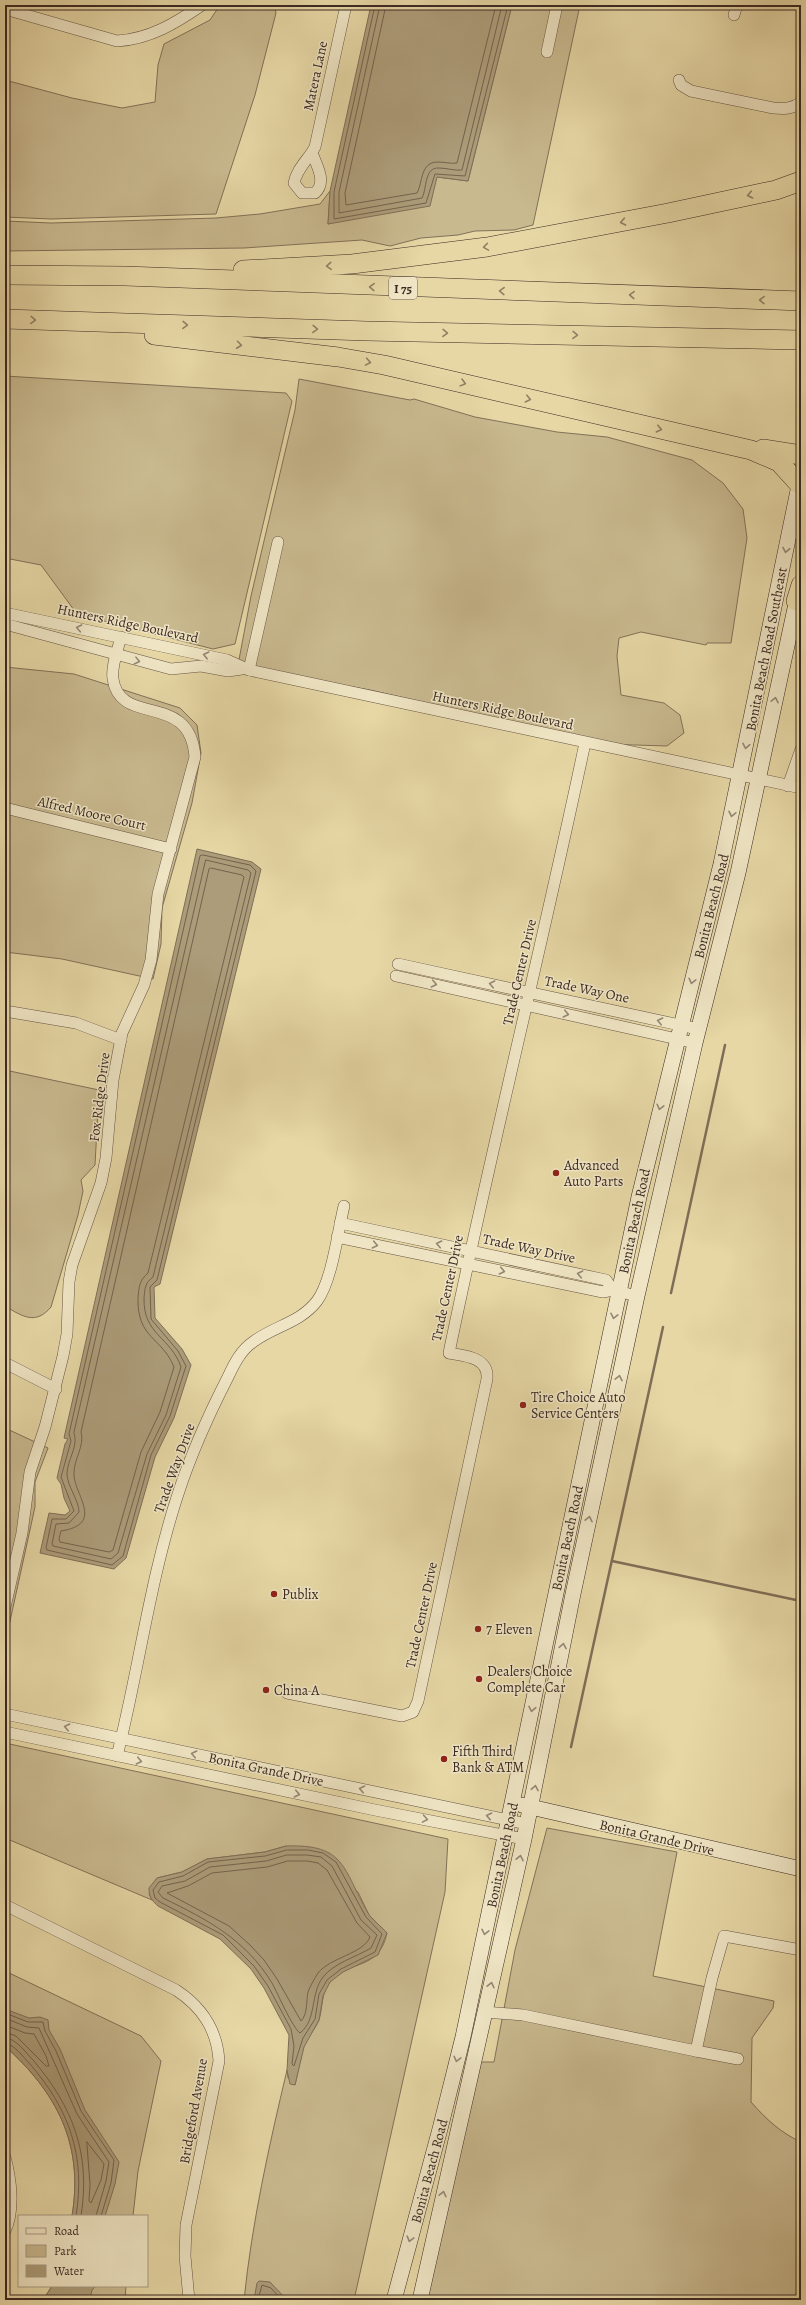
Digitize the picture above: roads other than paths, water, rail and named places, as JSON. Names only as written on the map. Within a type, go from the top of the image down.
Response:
[{"type":"highway","points":[[776,190],[801,181]]},
{"type":"highway","points":[[125,276],[317,267],[425,256],[524,241],[801,186]]},
{"type":"highway","name":"I 75","points":[[5,275],[125,276],[801,301]]},
{"type":"highway","points":[[5,320],[367,331],[801,340]]},
{"type":"highway","points":[[62,321],[120,331],[338,357],[384,365],[752,450],[779,462],[800,480]]},
{"type":"highway","points":[[752,450],[768,449],[801,455]]},
{"type":"street","points":[[5,8],[117,41],[133,40],[164,28],[202,5]]},
{"type":"street","name":"Matera Lane","points":[[312,153],[346,5]]},
{"type":"street","points":[[547,52],[557,5]]},
{"type":"street","points":[[679,80],[681,85],[691,91],[767,107],[784,109],[796,106],[801,102]]},
{"type":"street","name":"Bonita Beach Road Southeast","points":[[740,776],[800,480]]},
{"type":"street","points":[[246,669],[278,542]]},
{"type":"street","name":"Bonita Beach Road Southeast","points":[[758,779],[801,579]]},
{"type":"street","name":"Hunters Ridge Boulevard","points":[[5,613],[227,660],[246,669],[585,743],[801,788]]},
{"type":"street","name":"Hunters Ridge Boulevard","points":[[5,624],[117,656],[170,669],[201,666],[228,670],[246,669]]},
{"type":"street","name":"Fox Ridge Drive","points":[[5,1607],[22,1532],[30,1472],[56,1389],[67,1334],[69,1282],[72,1265],[101,1183],[106,1158],[113,1080],[121,1040],[132,1010],[144,985],[151,960],[156,906],[195,757],[194,741],[187,729],[179,721],[167,714],[140,708],[121,697],[112,678],[121,637]]},
{"type":"street","name":"Trade Center Drive","points":[[287,1693],[402,1716],[409,1715],[416,1708],[488,1379],[487,1368],[478,1360],[449,1353],[470,1250],[531,992],[585,743]]},
{"type":"street","points":[[788,786],[801,749]]},
{"type":"street","name":"Bonita Beach Road","points":[[394,2300],[459,2052],[510,1820],[616,1290],[711,907],[740,776]]},
{"type":"street","name":"Bonita Beach Road","points":[[420,2300],[524,1840],[575,1587],[637,1296],[697,1036],[736,881],[758,779]]},
{"type":"street","name":"Alfred Moore Court","points":[[5,808],[172,848]]},
{"type":"street","name":"Trade Way One","points":[[398,964],[531,992],[679,1032]]},
{"type":"street","name":"Trade Way One","points":[[396,976],[528,1005],[697,1036]]},
{"type":"street","points":[[5,1011],[76,1023],[121,1040]]},
{"type":"street","name":"Trade Way Drive","points":[[118,1756],[156,1577],[178,1493],[191,1457],[228,1377],[240,1356],[252,1342],[297,1320],[318,1300],[324,1290],[344,1206]]},
{"type":"street","name":"Trade Way Drive","points":[[340,1223],[606,1280],[616,1290]]},
{"type":"street","name":"Trade Way Drive","points":[[337,1237],[603,1292],[616,1290],[637,1296]]},
{"type":"street","points":[[5,1363],[56,1389]]},
{"type":"street","name":"Bonita Grande Drive","points":[[5,1714],[527,1824]]},
{"type":"street","name":"Bonita Grande Drive","points":[[5,1732],[524,1840]]},
{"type":"street","name":"Bonita Grande Drive","points":[[513,1803],[801,1869]]},
{"type":"street","name":"Bridgeford Avenue","points":[[5,1905],[176,1990],[197,2005],[212,2027],[218,2049],[218,2067],[186,2225],[184,2256],[188,2300]]},
{"type":"street","points":[[696,2051],[712,1978],[724,1936],[801,1950]]},
{"type":"street","points":[[484,2012],[523,2015],[738,2059]]},
{"type":"street","points":[[5,2157],[10,2198],[9,2215],[5,2231]]},
{"type":"water","points":[[371,5],[512,5],[468,181],[437,177],[430,206],[328,224],[330,191]]},
{"type":"water","points":[[197,849],[252,862],[261,869],[160,1284],[154,1287],[155,1318],[182,1349],[191,1365],[174,1418],[155,1457],[126,1558],[114,1569],[40,1553],[49,1513],[65,1515],[70,1511],[64,1498],[61,1484],[57,1478],[65,1444],[68,1439],[64,1438]]},
{"type":"water","points":[[286,1846],[306,1846],[320,1849],[331,1854],[340,1862],[346,1871],[370,1916],[387,1933],[378,1955],[343,1972],[330,1982],[323,1996],[319,2020],[304,2047],[295,2085],[290,2084],[287,2070],[289,2035],[264,1988],[251,1969],[220,1939],[158,1906],[151,1898],[149,1891],[149,1888],[157,1878],[182,1872],[207,1859],[265,1852]]},
{"type":"water","points":[[5,2009],[29,2018],[40,2017],[48,2020],[49,2030],[60,2049],[85,2110],[119,2162],[115,2184],[105,2215],[72,2215],[75,2190],[74,2166],[70,2143],[62,2122],[52,2101],[39,2082],[5,2046]]},
{"type":"water","points":[[259,2281],[270,2282],[287,2300],[254,2300],[257,2283]]},
{"type":"water","points":[[51,2287],[95,2287],[92,2290],[90,2300],[43,2300]]},
{"type":"waterway","points":[[671,1293],[725,1045]]},
{"type":"waterway","points":[[571,1747],[663,1327]]},
{"type":"waterway","points":[[612,1561],[796,1600]]},
{"type":"place","name":"Advanced Auto Parts","points":[[556,1173]]},
{"type":"place","name":"Tire Choice Auto Service Centers","points":[[523,1405]]},
{"type":"place","name":"Publix","points":[[274,1594]]},
{"type":"place","name":"7 Eleven","points":[[478,1629]]},
{"type":"place","name":"Dealers Choice Complete Car","points":[[479,1679]]},
{"type":"place","name":"China A","points":[[266,1690]]},
{"type":"place","name":"Fifth Third Bank & ATM","points":[[444,1759]]}]
